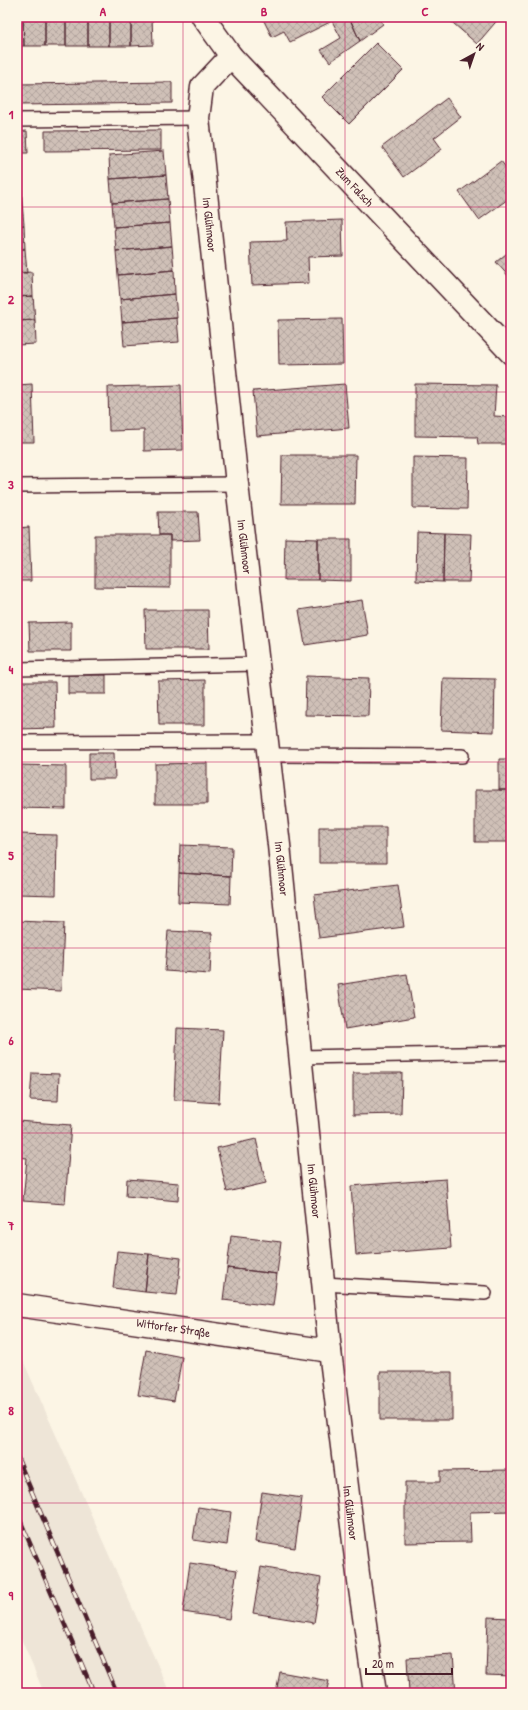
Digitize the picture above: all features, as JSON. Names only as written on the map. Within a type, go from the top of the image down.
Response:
[{"type":"street","name":"Zum Falsch","points":[[202,17],[231,56],[488,331],[511,353]]},
{"type":"street","name":"Im Glühmoor","points":[[231,56],[202,87],[198,118],[268,748],[330,1351],[359,1582],[375,1693]]},
{"type":"street","name":"Wittorfer Straße","points":[[17,1305],[330,1351]]},
{"type":"lane","points":[[17,120],[198,118]]},
{"type":"lane","points":[[17,486],[238,484]]},
{"type":"lane","points":[[17,669],[259,664]]},
{"type":"lane","points":[[17,742],[268,748],[462,756]]},
{"type":"lane","points":[[300,1057],[511,1054]]},
{"type":"lane","points":[[323,1284],[485,1293]]},
{"type":"shaded area","points":[[17,1347],[170,1693],[44,1693],[17,1629]]},
{"type":"building","points":[[17,17],[23,17],[24,46],[17,46]]},
{"type":"building","points":[[23,17],[45,17],[45,46],[24,46]]},
{"type":"building","points":[[45,17],[66,17],[66,46],[45,46]]},
{"type":"building","points":[[66,17],[88,17],[88,46],[66,46]]},
{"type":"building","points":[[88,17],[109,17],[109,46],[88,46]]},
{"type":"building","points":[[109,17],[131,17],[131,46],[109,46]]},
{"type":"building","points":[[131,17],[152,17],[153,45],[131,46]]},
{"type":"building","points":[[262,17],[338,18],[290,42],[284,31],[272,37]]},
{"type":"building","points":[[338,17],[349,17],[360,41],[330,62],[321,50],[341,38],[332,21]]},
{"type":"building","points":[[349,17],[379,17],[383,24],[360,41]]},
{"type":"building","points":[[446,17],[500,17],[477,44]]},
{"type":"building","points":[[376,43],[403,70],[349,124],[322,97]]},
{"type":"building","points":[[172,82],[172,103],[17,105],[17,84]]},
{"type":"building","points":[[447,98],[461,117],[434,138],[442,149],[404,177],[382,147]]},
{"type":"building","points":[[161,130],[161,150],[45,151],[45,131]]},
{"type":"building","points":[[27,131],[28,153],[17,153],[17,132]]},
{"type":"building","points":[[164,151],[166,175],[110,179],[109,155]]},
{"type":"building","points":[[17,154],[19,154],[21,177],[17,178]]},
{"type":"building","points":[[501,161],[511,175],[511,197],[479,220],[459,192]]},
{"type":"building","points":[[166,175],[168,199],[112,203],[110,179]]},
{"type":"building","points":[[21,177],[22,202],[17,203],[17,178]]},
{"type":"building","points":[[168,199],[170,223],[114,227],[112,203]]},
{"type":"building","points":[[22,202],[24,225],[17,226],[17,203]]},
{"type":"building","points":[[342,220],[343,256],[308,257],[309,283],[252,285],[250,242],[287,241],[286,222]]},
{"type":"building","points":[[170,223],[172,246],[116,251],[114,227]]},
{"type":"building","points":[[24,225],[25,249],[17,249],[17,226]]},
{"type":"building","points":[[172,246],[174,270],[118,275],[116,251]]},
{"type":"building","points":[[17,249],[25,249],[27,273],[17,273]]},
{"type":"building","points":[[511,250],[511,279],[496,262]]},
{"type":"building","points":[[174,270],[175,294],[120,299],[118,275]]},
{"type":"building","points":[[32,272],[33,296],[17,297],[17,273]]},
{"type":"building","points":[[175,294],[177,318],[122,322],[120,299]]},
{"type":"building","points":[[33,296],[35,320],[17,321],[17,297]]},
{"type":"building","points":[[177,318],[179,342],[124,346],[122,322]]},
{"type":"building","points":[[342,319],[343,364],[279,365],[278,320]]},
{"type":"building","points":[[35,320],[36,344],[17,345],[17,321]]},
{"type":"building","points":[[32,384],[34,442],[17,442],[17,385]]},
{"type":"building","points":[[345,384],[349,428],[257,436],[253,391]]},
{"type":"building","points":[[415,384],[496,385],[494,416],[511,417],[511,444],[478,444],[477,437],[415,436]]},
{"type":"building","points":[[181,385],[183,450],[144,451],[144,430],[109,431],[108,387]]},
{"type":"building","points":[[282,455],[356,455],[355,504],[281,504]]},
{"type":"building","points":[[413,457],[468,458],[467,509],[413,508]]},
{"type":"building","points":[[158,512],[198,512],[200,540],[170,541],[170,535],[159,535]]},
{"type":"building","points":[[29,527],[31,581],[17,581],[17,528]]},
{"type":"building","points":[[417,532],[444,533],[443,582],[416,581]]},
{"type":"building","points":[[444,533],[471,534],[469,582],[443,582]]},
{"type":"building","points":[[95,535],[170,535],[170,588],[95,587]]},
{"type":"building","points":[[285,538],[318,539],[318,580],[284,580]]},
{"type":"building","points":[[318,539],[351,539],[351,581],[318,580]]},
{"type":"building","points":[[362,600],[368,635],[305,645],[299,610]]},
{"type":"building","points":[[145,610],[208,610],[209,649],[146,649]]},
{"type":"building","points":[[71,622],[71,651],[30,651],[29,623]]},
{"type":"building","points":[[68,675],[106,675],[106,694],[68,694]]},
{"type":"building","points":[[306,676],[369,678],[368,716],[305,715]]},
{"type":"building","points":[[443,678],[495,679],[494,732],[441,730]]},
{"type":"building","points":[[205,680],[205,725],[159,725],[158,681]]},
{"type":"building","points":[[17,682],[55,682],[56,728],[17,729]]},
{"type":"building","points":[[89,753],[114,753],[115,779],[89,779]]},
{"type":"building","points":[[499,759],[511,759],[511,790],[499,790]]},
{"type":"building","points":[[207,763],[207,804],[155,804],[155,764]]},
{"type":"building","points":[[17,765],[66,766],[66,809],[17,808]]},
{"type":"building","points":[[475,790],[511,790],[511,842],[475,842]]},
{"type":"building","points":[[319,827],[386,827],[386,863],[319,863]]},
{"type":"building","points":[[17,834],[57,835],[56,895],[17,894]]},
{"type":"building","points":[[180,845],[232,847],[231,876],[179,873]]},
{"type":"building","points":[[179,873],[231,876],[230,904],[178,902]]},
{"type":"building","points":[[398,885],[404,927],[319,938],[314,895]]},
{"type":"building","points":[[17,921],[64,923],[61,991],[17,989]]},
{"type":"building","points":[[168,931],[212,933],[210,974],[165,971]]},
{"type":"building","points":[[407,974],[414,1017],[345,1029],[338,985]]},
{"type":"building","points":[[177,1028],[223,1030],[219,1103],[174,1100]]},
{"type":"building","points":[[32,1073],[59,1074],[58,1101],[30,1100]]},
{"type":"building","points":[[353,1073],[402,1073],[401,1114],[353,1115]]},
{"type":"building","points":[[17,1121],[71,1125],[65,1204],[23,1201],[27,1158],[17,1157]]},
{"type":"building","points":[[256,1139],[266,1183],[227,1192],[217,1148]]},
{"type":"building","points":[[127,1179],[179,1183],[178,1201],[126,1196]]},
{"type":"building","points":[[446,1179],[451,1248],[356,1255],[351,1186]]},
{"type":"building","points":[[231,1236],[281,1242],[277,1274],[227,1268]]},
{"type":"building","points":[[117,1251],[149,1254],[145,1292],[113,1288]]},
{"type":"building","points":[[149,1254],[181,1258],[177,1295],[145,1292]]},
{"type":"building","points":[[227,1268],[277,1274],[273,1306],[223,1300]]},
{"type":"building","points":[[146,1350],[182,1357],[174,1401],[138,1395]]},
{"type":"building","points":[[380,1372],[452,1372],[452,1420],[380,1420]]},
{"type":"building","points":[[511,1470],[511,1511],[470,1512],[471,1542],[405,1543],[405,1482],[440,1482],[440,1471]]},
{"type":"building","points":[[262,1492],[302,1498],[295,1548],[255,1542]]},
{"type":"building","points":[[198,1507],[231,1512],[227,1545],[193,1540]]},
{"type":"building","points":[[190,1563],[237,1570],[229,1619],[183,1612]]},
{"type":"building","points":[[261,1567],[321,1578],[314,1623],[253,1613]]},
{"type":"building","points":[[488,1617],[511,1618],[511,1676],[486,1675]]},
{"type":"building","points":[[453,1655],[456,1693],[409,1693],[407,1658]]},
{"type":"building","points":[[280,1672],[329,1681],[326,1693],[276,1693]]},
{"type":"railway","points":[[17,1457],[117,1693]]},
{"type":"railway","points":[[17,1513],[94,1693]]}]
